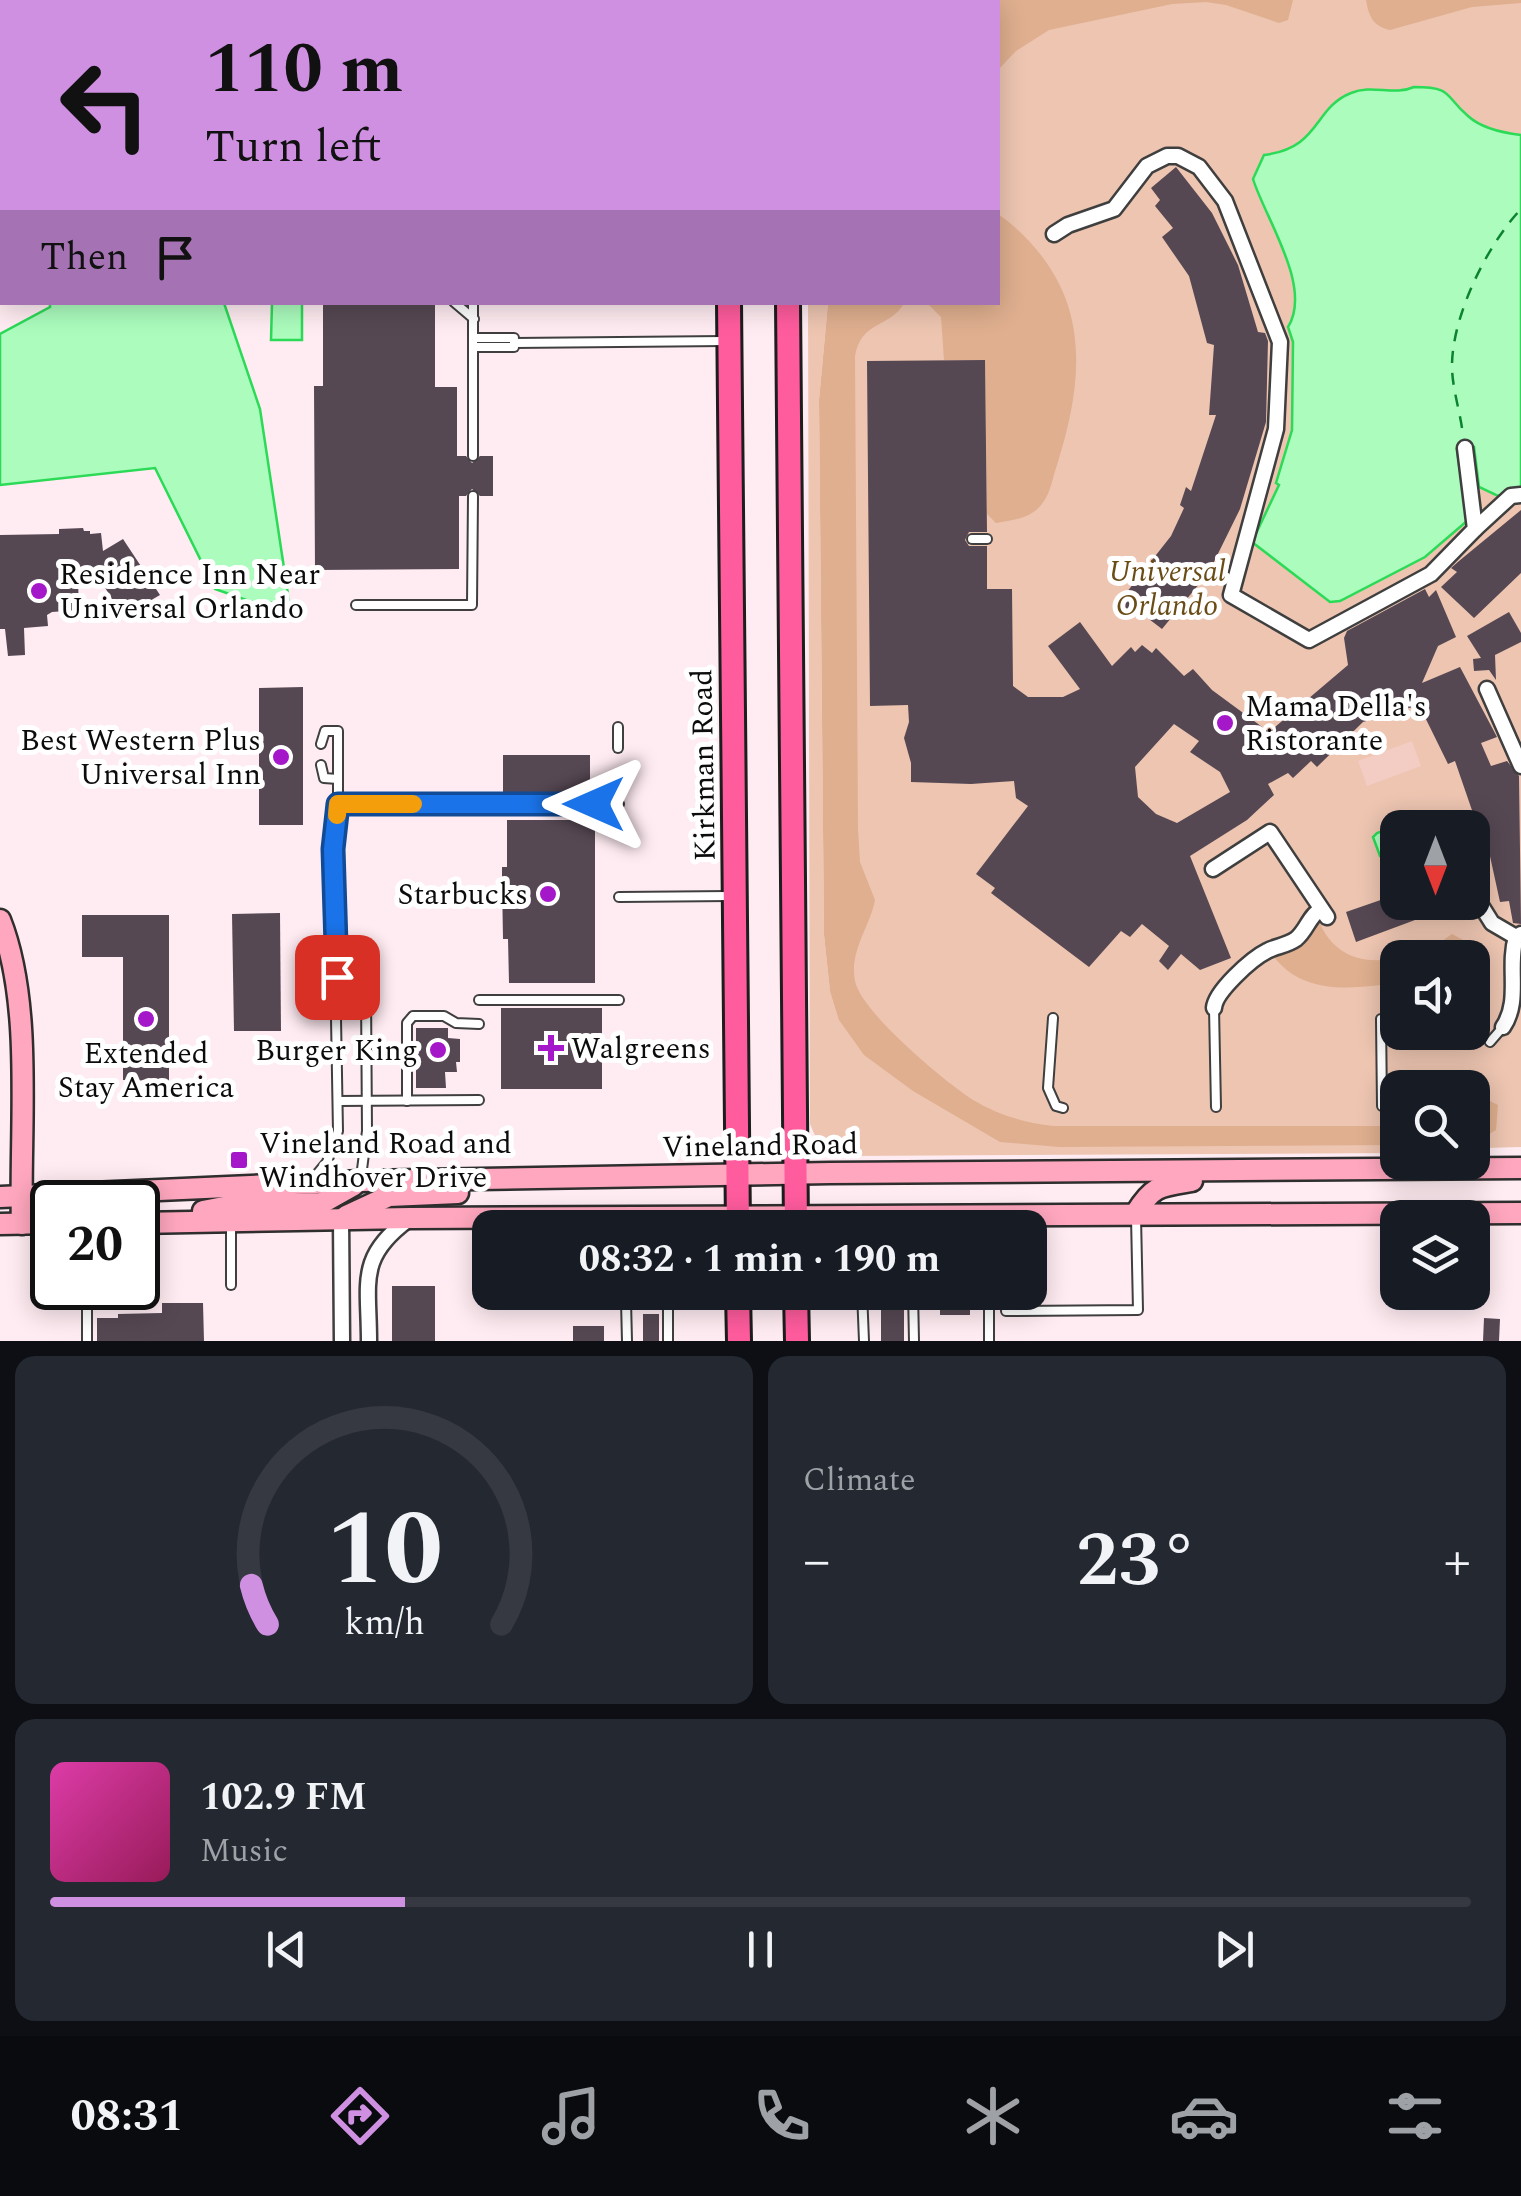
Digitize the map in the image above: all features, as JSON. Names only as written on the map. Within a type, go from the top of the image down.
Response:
[{"type":"main road","name":"Kirkman Road","points":[[729,305],[738,1210]]},
{"type":"main road","points":[[788,305],[796,1210]]},
{"type":"main road","points":[[738,1310],[739,1341]]},
{"type":"main road","points":[[796,1310],[797,1341]]},
{"type":"street","points":[[1050,238],[1068,225],[1114,209],[1146,166],[1167,156],[1178,156],[1199,167],[1225,202],[1280,342],[1276,429],[1231,595],[1309,640],[1433,580],[1475,529],[1511,496],[1521,494]]},
{"type":"street","points":[[1465,448],[1475,529]]},
{"type":"street","points":[[1487,689],[1521,766]]},
{"type":"street","points":[[1213,868],[1270,832],[1324,913],[1314,913],[1293,941],[1268,950],[1218,992],[1214,1008]]},
{"type":"street","points":[[0,920],[15,974],[20,1030],[11,1196],[22,1224]]},
{"type":"street","points":[[1490,920],[1518,936],[1510,966],[1513,1006],[1503,1027]]},
{"type":"street","name":"Vineland Road","points":[[160,1195],[308,1184],[497,1179],[1521,1168]]},
{"type":"street","points":[[1136,1213],[1148,1194],[1160,1186],[1254,1172]]},
{"type":"street","points":[[341,1219],[389,1196],[460,1193],[497,1179]]},
{"type":"street","points":[[160,1219],[234,1206],[322,1203],[361,1182]]},
{"type":"street","points":[[1047,1218],[1136,1213],[1521,1212]]},
{"type":"street","points":[[368,1341],[368,1263],[386,1236],[410,1218]]},
{"type":"street","points":[[337,1334],[341,1219]]},
{"type":"street","points":[[160,1222],[472,1219]]},
{"type":"street","points":[[0,1224],[30,1224]]},
{"type":"lane","points":[[458,305],[474,319]]},
{"type":"lane","points":[[473,456],[474,305]]},
{"type":"lane","points":[[474,342],[730,341]]},
{"type":"lane","points":[[356,605],[472,605],[473,496]]},
{"type":"lane","points":[[972,540],[987,538]]},
{"type":"lane","points":[[618,727],[618,748]]},
{"type":"lane","points":[[308,1184],[328,1162],[338,1131],[333,849],[338,804],[338,731],[325,731],[321,744]]},
{"type":"lane","points":[[321,765],[324,778],[338,779]]},
{"type":"lane","points":[[338,804],[619,804]]},
{"type":"lane","points":[[619,897],[734,896]]},
{"type":"lane","points":[[361,1182],[367,1102],[366,993]]},
{"type":"lane","points":[[478,1000],[619,1000]]},
{"type":"lane","points":[[1214,1008],[1216,1107]]},
{"type":"lane","points":[[407,1101],[407,1023],[413,1016],[444,1016],[456,1023],[478,1024]]},
{"type":"lane","points":[[1053,1018],[1048,1088],[1056,1106],[1064,1108]]},
{"type":"lane","points":[[1490,1042],[1503,1027]]},
{"type":"lane","points":[[338,1102],[479,1100]]},
{"type":"lane","points":[[1047,1310],[1138,1310],[1136,1213]]},
{"type":"lane","points":[[231,1220],[232,1285]]},
{"type":"lane","points":[[87,1310],[87,1341]]},
{"type":"lane","points":[[626,1310],[627,1341]]},
{"type":"lane","points":[[668,1310],[668,1341]]},
{"type":"lane","points":[[863,1310],[864,1341]]},
{"type":"lane","points":[[914,1310],[914,1341]]},
{"type":"lane","points":[[988,1341],[989,1310]]},
{"type":"green space","name":"Universal Orlando","points":[[1000,0],[1521,0],[1521,1147],[1490,1148],[1490,1070],[1380,1070],[1380,1153],[846,1156],[819,1142],[810,1124],[808,305],[828,305],[819,400],[824,935],[830,990],[835,305],[1000,305]]},
{"type":"shaded area","points":[[1000,0],[1293,0],[1288,20],[1279,23],[1226,5],[1172,4],[1049,30],[1016,51],[1000,68]]},
{"type":"shaded area","points":[[1366,0],[1521,3],[1472,7],[1390,30],[1373,20]]},
{"type":"shaded area","points":[[1414,87],[1442,91],[1479,124],[1521,135],[1521,488],[1498,496],[1479,487],[1474,447],[1457,449],[1467,521],[1425,557],[1340,601],[1330,602],[1252,542],[1279,485],[1276,483],[1292,430],[1293,342],[1288,327],[1295,292],[1284,253],[1253,179],[1264,155],[1296,144],[1329,108],[1351,93]]},
{"type":"shaded area","points":[[1000,216],[1038,251],[1060,285],[1075,339],[1075,381],[1052,483],[1040,507],[1029,515],[996,523],[987,514],[985,360],[944,360],[941,317],[929,305],[1000,305]]},
{"type":"shaded area","points":[[225,305],[260,409],[289,601],[258,604],[215,589],[155,468],[0,485],[0,334],[50,307]]},
{"type":"shaded area","points":[[272,305],[302,305],[302,340],[271,340]]},
{"type":"shaded area","points":[[828,305],[902,305],[863,336],[855,356],[858,829],[860,862],[875,900],[855,959],[855,981],[861,994],[888,1028],[944,1078],[982,1105],[1022,1120],[1053,1126],[1380,1126],[1380,1145],[1059,1147],[1000,1142],[913,1091],[864,1055],[839,1020],[830,991],[824,935],[819,400]]},
{"type":"shaded area","points":[[1412,741],[1421,766],[1367,786],[1358,761]]},
{"type":"shaded area","points":[[1380,832],[1380,856],[1373,837]]},
{"type":"shaded area","points":[[1319,921],[1341,950],[1361,959],[1380,960],[1380,985],[1345,987],[1312,983],[1283,967],[1271,953]]},
{"type":"shaded area","points":[[1490,1101],[1498,1105],[1496,1130],[1490,1134]]},
{"type":"building","points":[[1176,167],[1212,213],[1238,265],[1258,332],[1265,333],[1268,341],[1266,422],[1240,509],[1209,572],[1162,629],[1141,613],[1137,618],[1119,602],[1171,536],[1184,508],[1180,505],[1186,487],[1191,491],[1216,415],[1209,415],[1214,345],[1207,343],[1189,276],[1162,237],[1173,228],[1155,206],[1160,200],[1151,188]]},
{"type":"building","points":[[323,305],[435,305],[435,387],[457,387],[457,456],[466,456],[472,463],[480,456],[493,456],[493,496],[480,496],[472,489],[466,496],[459,496],[459,569],[315,570],[314,386],[323,386]]},
{"type":"building","points":[[985,360],[987,532],[969,532],[965,540],[969,546],[987,546],[987,589],[1012,589],[1013,686],[1028,697],[1063,697],[1080,689],[1048,646],[1080,622],[1112,666],[1131,647],[1135,652],[1142,645],[1152,653],[1156,648],[1184,676],[1193,669],[1212,690],[1269,732],[1348,665],[1344,638],[1347,631],[1425,589],[1429,597],[1436,590],[1456,637],[1438,646],[1422,683],[1460,667],[1497,737],[1481,743],[1491,766],[1507,761],[1519,776],[1521,924],[1513,923],[1509,901],[1500,902],[1490,856],[1490,810],[1472,810],[1455,761],[1448,764],[1419,705],[1363,722],[1317,767],[1311,761],[1293,778],[1288,773],[1268,784],[1274,795],[1247,820],[1190,856],[1231,958],[1200,970],[1181,954],[1168,970],[1159,961],[1169,946],[1142,924],[1130,937],[1121,931],[1089,967],[991,893],[995,888],[976,874],[1028,806],[1016,798],[1014,781],[911,782],[904,738],[909,722],[908,705],[870,706],[867,361]],"holes":[[[1174,724],[1199,741],[1190,752],[1220,772],[1230,792],[1177,823],[1156,814],[1138,797],[1135,767]]]},
{"type":"building","points":[[1521,510],[1521,573],[1474,618],[1441,587],[1457,572],[1451,568]]},
{"type":"building","name":"Residence Inn Near Universal Orlando","points":[[83,528],[90,534],[101,533],[103,551],[123,539],[160,595],[122,617],[99,577],[78,580],[79,610],[52,612],[47,615],[48,626],[24,628],[25,655],[8,656],[5,629],[0,629],[0,535],[59,534],[59,529]]},
{"type":"building","points":[[1509,612],[1521,633],[1521,642],[1495,655],[1496,680],[1489,670],[1474,671],[1473,659],[1481,658],[1467,636]]},
{"type":"building","name":"Best Western Plus Universal Inn","points":[[303,687],[303,825],[259,825],[259,688]]},
{"type":"building","points":[[503,755],[590,755],[590,793],[503,793]]},
{"type":"building","points":[[507,820],[595,820],[595,983],[509,983],[502,882],[502,867],[507,867]]},
{"type":"building","points":[[1380,900],[1380,920],[1415,920],[1356,942],[1346,912]]},
{"type":"building","points":[[280,913],[281,1031],[234,1031],[232,914]]},
{"type":"building","name":"Extended Stay America","points":[[82,915],[169,915],[169,1081],[123,1080],[123,957],[82,957]]},
{"type":"building","name":"Walgreens","points":[[501,1008],[602,1008],[602,1089],[501,1089]]},
{"type":"building","name":"Burger King","points":[[416,1028],[448,1028],[448,1038],[460,1039],[460,1062],[456,1062],[457,1072],[445,1072],[446,1088],[416,1088]]},
{"type":"building","points":[[392,1286],[435,1286],[435,1341],[392,1341]]},
{"type":"building","points":[[162,1303],[203,1303],[204,1341],[97,1341],[97,1318],[162,1313]]},
{"type":"building","points":[[881,1310],[904,1310],[904,1341],[881,1341]]},
{"type":"building","points":[[940,1310],[970,1310],[970,1315],[940,1315]]},
{"type":"building","points":[[643,1314],[659,1314],[659,1341],[643,1341]]},
{"type":"building","points":[[1484,1318],[1500,1319],[1499,1341],[1483,1341]]},
{"type":"building","points":[[573,1326],[604,1326],[604,1341],[573,1341]]},
{"type":"ferry route","points":[[1462,428],[1452,366],[1458,325],[1484,261],[1521,209]]},
{"type":"slow traffic","points":[[337,815],[338,804],[413,804]]},
{"type":"place","name":"Residence Inn Near Universal Orlando","points":[[39,591]]},
{"type":"place","name":"Mama Della's Ristorante","points":[[1225,723]]},
{"type":"place","name":"Best Western Plus Universal Inn","points":[[281,757]]},
{"type":"place","name":"Starbucks","points":[[548,894]]},
{"type":"place","name":"Extended Stay America","points":[[146,1019]]},
{"type":"place","name":"Walgreens","points":[[551,1048]]},
{"type":"place","name":"Burger King","points":[[438,1050]]},
{"type":"place","name":"Vineland Road and Windhover Drive","points":[[239,1160]]},
{"type":"route","points":[[337,977],[333,849],[338,804],[594,804]]}]
